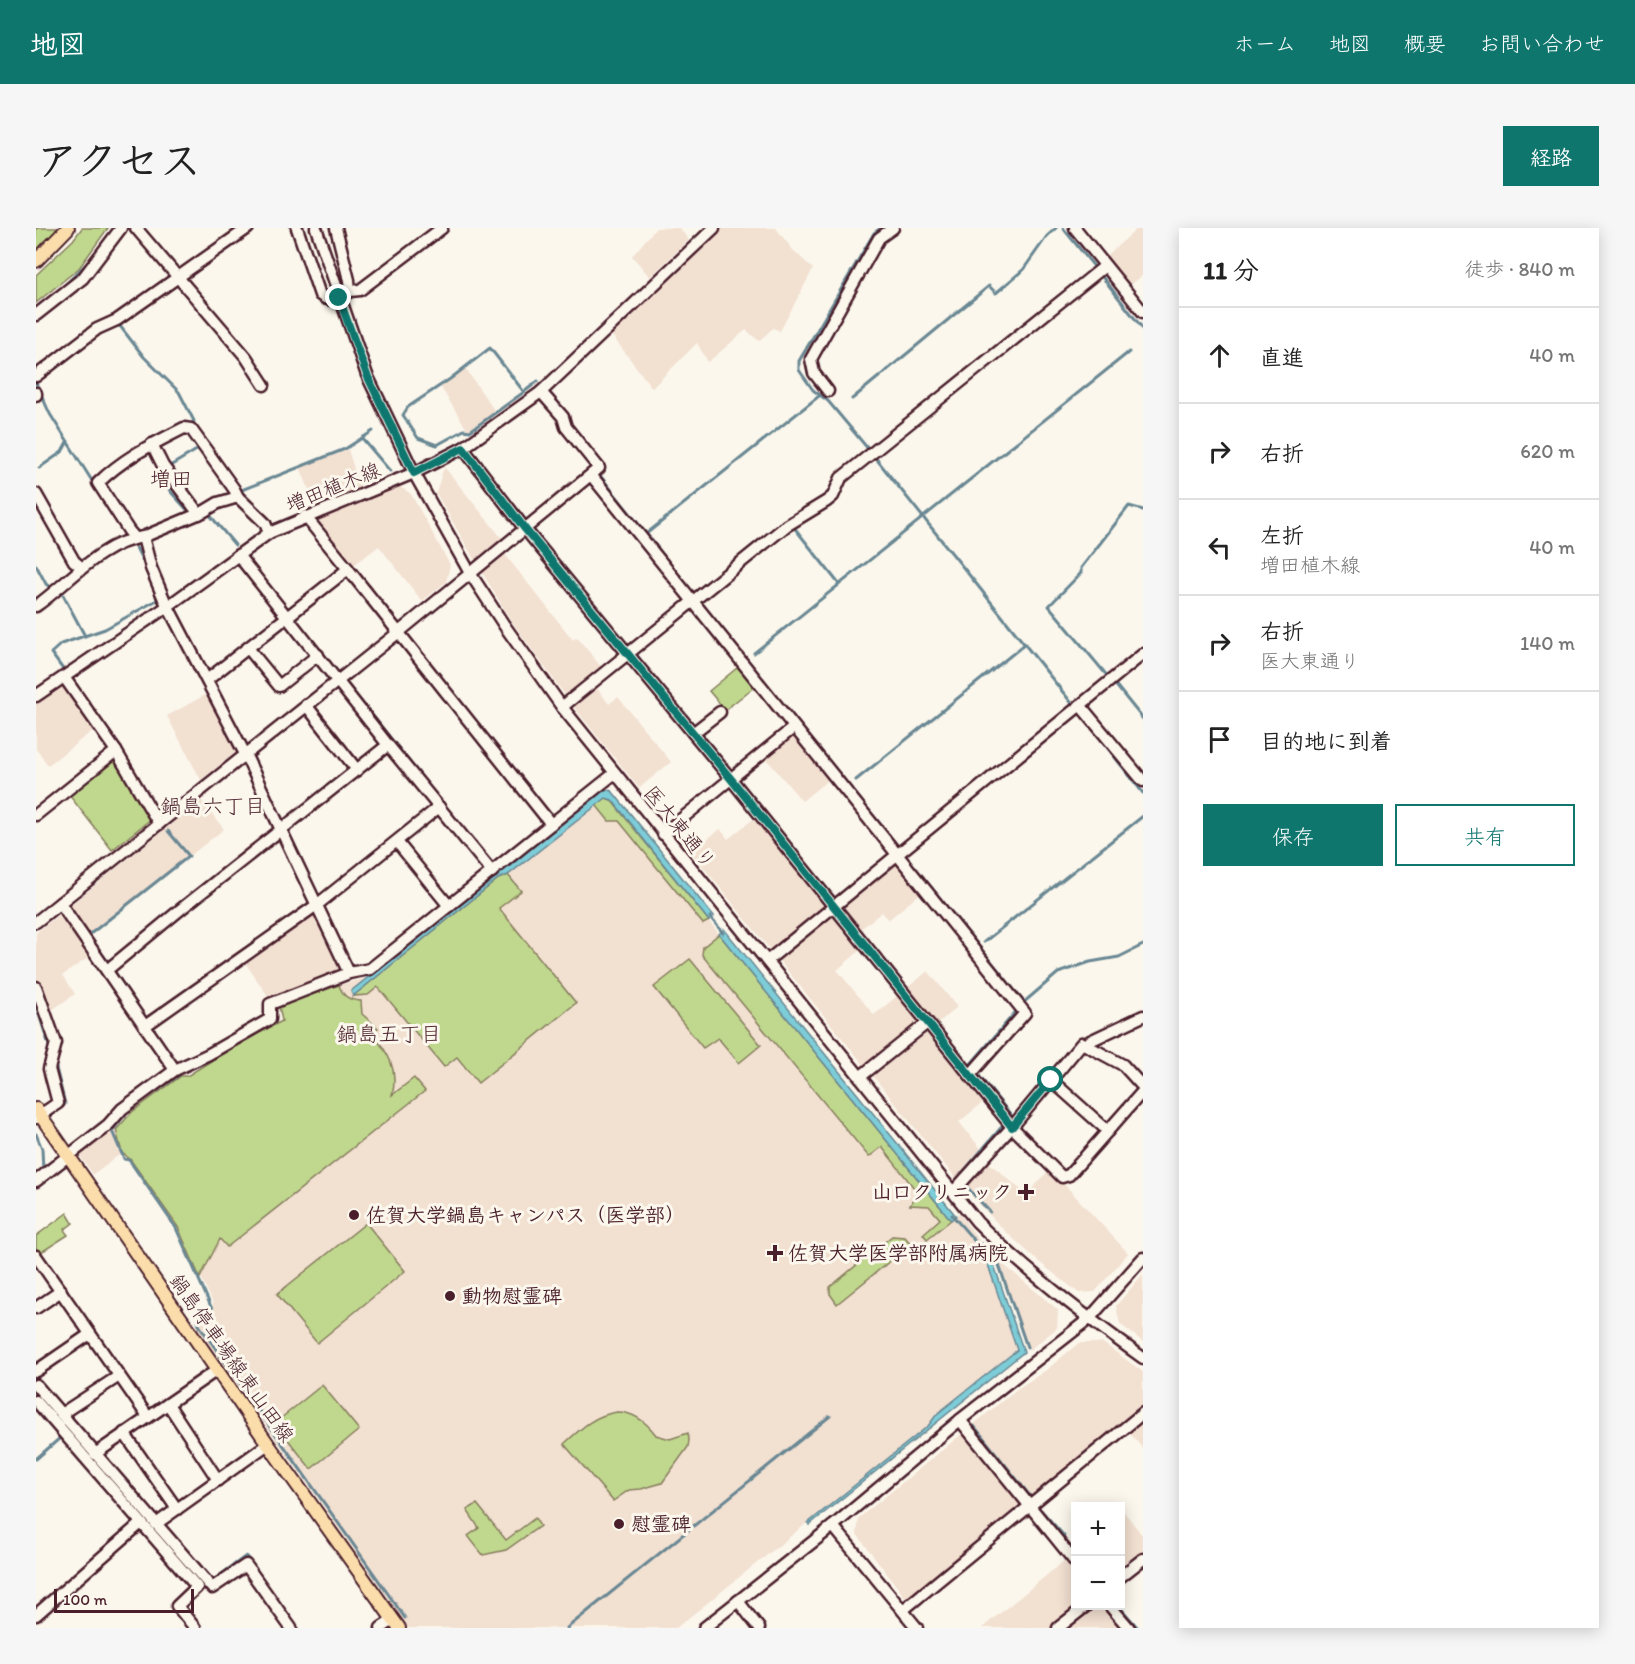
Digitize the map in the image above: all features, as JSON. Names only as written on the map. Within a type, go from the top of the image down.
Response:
[{"type":"main road","points":[[36,261],[68,228]]},
{"type":"main road","name":"鍋島停車場線東山田線","points":[[37,1114],[396,1624]]},
{"type":"street","points":[[36,315],[82,279],[121,228]]},
{"type":"street","points":[[136,228],[246,357],[264,385]]},
{"type":"street","points":[[36,376],[97,328],[117,320],[248,228]]},
{"type":"street","points":[[297,228],[320,295],[327,300],[339,298],[350,291],[360,290],[442,228]]},
{"type":"street","name":"医大東通り","points":[[316,228],[367,375],[414,473],[470,573],[562,707],[860,1077],[959,1186],[978,1222],[1002,1246],[1089,1319],[1143,1358]]},
{"type":"street","points":[[336,228],[350,291]]},
{"type":"street","name":"増田植木線","points":[[36,696],[168,606],[269,532],[414,473],[463,448],[541,392],[714,228]]},
{"type":"street","points":[[826,388],[814,373],[811,358],[879,238],[893,228]]},
{"type":"street","points":[[1075,228],[1142,309]]},
{"type":"street","points":[[562,707],[786,526],[827,501],[833,496],[841,478],[1106,267]]},
{"type":"street","points":[[541,392],[565,422],[594,472],[696,599],[793,728],[901,853],[1025,1013],[973,1072]]},
{"type":"street","points":[[269,532],[266,523],[236,493],[187,428],[152,444],[115,466],[98,483],[136,539],[151,568],[168,606],[245,754],[349,973]]},
{"type":"street","points":[[152,444],[163,466],[199,514]]},
{"type":"street","points":[[463,448],[525,529],[731,779],[927,1023],[973,1072],[1009,1123],[1062,1177],[1069,1175],[1143,1091]]},
{"type":"street","points":[[36,922],[399,632],[594,472]]},
{"type":"street","points":[[36,606],[59,590],[81,567],[136,539],[199,514],[236,493]]},
{"type":"street","points":[[36,494],[74,561],[81,567]]},
{"type":"street","points":[[306,516],[551,824]]},
{"type":"street","points":[[238,555],[492,872]]},
{"type":"street","points":[[207,680],[348,569]]},
{"type":"street","points":[[248,648],[279,686],[318,655]]},
{"type":"street","points":[[767,961],[1143,654]]},
{"type":"street","points":[[64,677],[116,751],[159,824]]},
{"type":"street","points":[[306,705],[357,770]]},
{"type":"street","points":[[1077,707],[1143,781]]},
{"type":"street","points":[[693,734],[720,712]]},
{"type":"street","points":[[663,834],[793,728]]},
{"type":"street","points":[[107,970],[388,745]]},
{"type":"street","points":[[36,815],[116,751]]},
{"type":"street","points":[[36,1181],[108,1125],[122,1109],[175,1070],[270,1019],[270,1004],[349,973],[370,969],[615,773]]},
{"type":"street","points":[[145,1026],[318,904],[440,807]]},
{"type":"street","points":[[397,842],[449,906]]},
{"type":"street","points":[[60,903],[175,1070]]},
{"type":"street","points":[[36,987],[56,1043],[49,1069],[58,1102],[37,1114]]},
{"type":"street","points":[[1086,1045],[1143,1016]]},
{"type":"street","points":[[860,1077],[927,1023]]},
{"type":"street","points":[[959,1186],[1009,1123],[1051,1080],[1082,1043],[1124,1065],[1143,1086]]},
{"type":"street","points":[[1051,1080],[1108,1131]]},
{"type":"street","points":[[36,1256],[148,1417]]},
{"type":"street","points":[[704,1628],[834,1526],[960,1420],[1089,1319],[1143,1258]]},
{"type":"street","points":[[36,1308],[61,1291]]},
{"type":"street","points":[[36,1371],[90,1334]]},
{"type":"street","points":[[95,1454],[217,1370]]},
{"type":"street","points":[[61,1414],[119,1376]]},
{"type":"street","points":[[36,1385],[212,1588],[246,1565],[291,1628]]},
{"type":"street","points":[[36,1401],[197,1587],[177,1605],[195,1628]]},
{"type":"street","points":[[168,1404],[218,1480]]},
{"type":"street","points":[[903,1610],[1143,1413]]},
{"type":"street","points":[[960,1420],[1071,1557]]},
{"type":"street","points":[[124,1433],[177,1509]]},
{"type":"street","points":[[156,1524],[268,1444]]},
{"type":"street","points":[[36,1615],[141,1523]]},
{"type":"street","points":[[834,1526],[917,1628]]},
{"type":"street","points":[[1125,1573],[1143,1559]]},
{"type":"street","points":[[738,1601],[759,1628]]},
{"type":"street","points":[[1058,1628],[1080,1610]]},
{"type":"street","points":[[1114,1610],[1129,1628]]},
{"type":"street","points":[[381,1628],[396,1624]]},
{"type":"shaded area","points":[[656,228],[679,228],[689,240],[650,277],[632,256]]},
{"type":"shaded area","points":[[723,228],[776,228],[792,249],[813,269],[780,331],[773,328],[759,341],[746,330],[708,362],[697,343],[652,388],[611,334]]},
{"type":"shaded area","points":[[1138,228],[1143,228],[1143,275],[1127,288],[1103,259]]},
{"type":"shaded area","points":[[465,368],[496,413],[468,431],[440,386]]},
{"type":"shaded area","points":[[348,450],[360,487],[315,504],[300,467]]},
{"type":"shaded area","points":[[445,468],[505,542],[499,547],[573,640],[577,637],[605,672],[592,682],[609,704],[618,697],[671,762],[639,788],[573,706],[512,622],[436,493]]},
{"type":"shaded area","points":[[399,486],[411,494],[450,565],[446,582],[422,601],[379,546],[350,568],[311,518]]},
{"type":"shaded area","points":[[70,679],[95,729],[48,765],[36,749],[36,702]]},
{"type":"shaded area","points":[[207,694],[236,752],[201,780],[167,716]]},
{"type":"shaded area","points":[[792,733],[829,779],[802,801],[764,756]]},
{"type":"shaded area","points":[[606,798],[611,800],[950,1220],[959,1213],[981,1243],[976,1247],[988,1265],[1017,1350],[937,1414],[928,1426],[676,1628],[407,1628],[196,1326],[213,1314],[213,1303],[178,1227],[162,1202],[130,1159],[122,1153],[93,1174],[80,1156],[81,1149],[108,1131],[116,1130],[132,1112],[181,1076],[187,1076],[238,1044],[282,1021],[279,1006],[339,985],[379,975],[498,879],[508,875]]},
{"type":"shaded area","points":[[201,800],[224,829],[83,940],[92,955],[63,975],[75,994],[49,1012],[36,979],[36,933]]},
{"type":"shaded area","points":[[756,817],[828,905],[891,854],[922,892],[888,920],[882,912],[853,935],[863,948],[837,970],[874,1015],[928,971],[957,1007],[930,1030],[986,1100],[959,1122],[982,1150],[987,1161],[1027,1195],[1050,1169],[1128,1253],[1095,1292],[1079,1293],[1039,1262],[963,1187],[691,852],[720,829],[728,839]]},
{"type":"shaded area","points":[[316,911],[344,971],[270,999],[244,961]]},
{"type":"shaded area","points":[[997,1259],[1058,1310],[1057,1328],[1029,1350]]},
{"type":"shaded area","points":[[1143,1274],[1143,1342],[1120,1324],[1116,1306]]},
{"type":"shaded area","points":[[1079,1343],[1103,1343],[1143,1372],[1143,1449],[1123,1425],[907,1600],[857,1534],[859,1518],[1017,1389],[1045,1371]]},
{"type":"shaded area","points":[[1125,1513],[1143,1536],[1143,1552],[1125,1567]]},
{"type":"shaded area","points":[[1071,1555],[1071,1610],[1073,1610],[1050,1628],[982,1628]]},
{"type":"shaded area","points":[[1090,1610],[1109,1610],[1124,1628],[1074,1628],[1071,1624]]},
{"type":"green space","points":[[36,228],[61,228],[36,254]]},
{"type":"green space","points":[[82,228],[108,228],[79,268],[36,303],[36,275],[73,240]]},
{"type":"green space","points":[[738,667],[754,687],[725,710],[709,691]]},
{"type":"green space","points":[[116,758],[151,819],[112,850],[69,795]]},
{"type":"green space","points":[[606,798],[611,800],[709,921],[703,924],[619,821],[609,821],[596,805]]},
{"type":"green space","points":[[508,875],[521,891],[499,908],[576,1003],[478,1083],[457,1057],[444,1067],[378,987],[368,995],[353,996],[498,879]]},
{"type":"green space","points":[[719,934],[951,1220],[927,1239],[923,1234],[940,1219],[929,1206],[910,1205],[918,1193],[882,1147],[869,1157],[702,955],[703,947]]},
{"type":"green space","points":[[690,959],[761,1045],[739,1063],[718,1038],[703,1048],[654,987]]},
{"type":"green space","points":[[339,985],[347,997],[361,1001],[362,1014],[378,1028],[372,1033],[391,1062],[394,1077],[392,1095],[414,1078],[425,1091],[227,1247],[220,1239],[200,1278],[178,1227],[130,1159],[122,1153],[116,1130],[132,1112],[181,1076],[187,1076],[235,1046],[282,1021],[279,1006]]},
{"type":"green space","points":[[67,1213],[73,1223],[64,1230],[68,1235],[40,1253],[36,1248],[36,1236]]},
{"type":"green space","points":[[366,1223],[405,1271],[317,1343],[277,1294]]},
{"type":"green space","points":[[892,1236],[905,1237],[911,1244],[837,1304],[830,1294],[830,1287]]},
{"type":"green space","points":[[322,1385],[359,1430],[311,1469],[275,1423]]},
{"type":"green space","points":[[617,1412],[640,1419],[656,1435],[670,1439],[688,1433],[689,1440],[688,1447],[662,1483],[629,1490],[613,1501],[564,1444],[594,1419]]},
{"type":"green space","points":[[477,1504],[506,1540],[535,1518],[540,1526],[506,1550],[483,1555],[468,1536],[479,1528],[467,1510]]},
{"type":"water","points":[[603,789],[612,791],[714,917],[709,921],[612,800],[606,798],[508,875],[498,879],[353,996],[351,991]]},
{"type":"water","points":[[724,929],[956,1216],[951,1220],[719,934]]},
{"type":"water","points":[[981,1243],[993,1262],[1024,1352],[809,1525],[808,1523],[928,1426],[937,1414],[1017,1350],[988,1265],[976,1246]]},
{"type":"waterway","points":[[104,241],[114,228]]},
{"type":"waterway","points":[[869,450],[828,401],[813,390],[799,370],[799,361],[874,233],[881,228]]},
{"type":"waterway","points":[[852,399],[989,286],[996,293],[1023,270],[1047,236],[1056,228]]},
{"type":"waterway","points":[[1063,228],[1096,269]]},
{"type":"waterway","points":[[62,288],[91,259]]},
{"type":"waterway","points":[[1100,274],[1143,329]]},
{"type":"waterway","points":[[114,326],[120,326],[144,357],[179,392],[194,421],[190,426]]},
{"type":"waterway","points":[[524,392],[470,431],[464,430],[437,445],[418,438],[403,415],[408,407],[450,379],[490,348],[524,392],[538,381]]},
{"type":"waterway","points":[[754,653],[1129,352]]},
{"type":"waterway","points":[[36,383],[46,374]]},
{"type":"waterway","points":[[36,383],[50,414],[94,484]]},
{"type":"waterway","points":[[646,534],[819,396]]},
{"type":"waterway","points":[[239,491],[345,449],[373,431]]},
{"type":"waterway","points":[[362,438],[390,471]]},
{"type":"waterway","points":[[39,468],[62,452],[68,441]]},
{"type":"waterway","points":[[170,466],[200,448]]},
{"type":"waterway","points":[[874,456],[1074,706]]},
{"type":"waterway","points":[[163,473],[160,475],[170,491],[190,513]]},
{"type":"waterway","points":[[598,473],[695,595]]},
{"type":"waterway","points":[[1109,678],[1049,606],[1081,573],[1081,568],[1129,506],[1143,510]]},
{"type":"waterway","points":[[209,514],[235,545]]},
{"type":"waterway","points":[[793,526],[839,584]]},
{"type":"waterway","points":[[133,542],[145,565]]},
{"type":"waterway","points":[[36,565],[46,584],[53,587]]},
{"type":"waterway","points":[[62,668],[51,653],[61,644],[105,629],[157,600],[154,588]]},
{"type":"waterway","points":[[62,593],[85,636]]},
{"type":"waterway","points":[[699,600],[1024,1002]]},
{"type":"waterway","points":[[856,780],[1025,644]]},
{"type":"waterway","points":[[1114,683],[1143,719]]},
{"type":"waterway","points":[[348,685],[465,831]]},
{"type":"waterway","points":[[1084,718],[1143,793]]},
{"type":"waterway","points":[[232,740],[236,749]]},
{"type":"waterway","points":[[245,767],[275,829]]},
{"type":"waterway","points":[[984,942],[1143,816]]},
{"type":"waterway","points":[[108,962],[89,935],[189,856],[168,831]]},
{"type":"waterway","points":[[710,917],[723,933]]},
{"type":"waterway","points":[[1023,1003],[1058,973],[1090,962],[1119,957],[1143,945]]},
{"type":"waterway","points":[[115,972],[145,1017]]},
{"type":"waterway","points":[[36,1005],[50,1049]]},
{"type":"waterway","points":[[1009,1118],[1011,1115],[970,1065],[1019,1008]]},
{"type":"waterway","points":[[153,1028],[164,1044]]},
{"type":"waterway","points":[[53,1113],[65,1104],[55,1064]]},
{"type":"waterway","points":[[179,1075],[128,1111],[112,1131],[124,1159],[129,1160],[176,1228],[212,1309],[198,1320],[199,1325],[405,1618]]},
{"type":"waterway","points":[[960,1179],[958,1178],[1005,1123]]},
{"type":"waterway","points":[[36,1134],[42,1149],[43,1170]]},
{"type":"waterway","points":[[964,1184],[990,1212]]},
{"type":"waterway","points":[[952,1215],[979,1246]]},
{"type":"waterway","points":[[999,1265],[1027,1347]]},
{"type":"waterway","points":[[567,1628],[830,1416]]},
{"type":"waterway","points":[[974,1426],[1030,1496]]},
{"type":"waterway","points":[[36,1459],[60,1438]]},
{"type":"waterway","points":[[1041,1510],[1064,1536]]},
{"type":"waterway","points":[[200,1590],[246,1556],[268,1587]]},
{"type":"waterway","points":[[1122,1610],[1138,1628]]},
{"type":"place","name":"山口クリニック","points":[[1026,1192]]},
{"type":"place","name":"佐賀大学鍋島キャンパス（医学部）","points":[[354,1215]]},
{"type":"place","name":"佐賀大学医学部附属病院","points":[[775,1253]]},
{"type":"place","name":"動物慰霊碑","points":[[450,1296]]},
{"type":"place","name":"慰霊碑","points":[[619,1524]]},
{"type":"district","name":"増田","points":[[171,479]]},
{"type":"district","name":"鍋島六丁目","points":[[213,806]]},
{"type":"district","name":"鍋島五丁目","points":[[389,1034]]},
{"type":"route","points":[[339,298],[367,375],[414,473],[463,448],[525,529],[731,779],[1012,1127],[1051,1080]]}]
